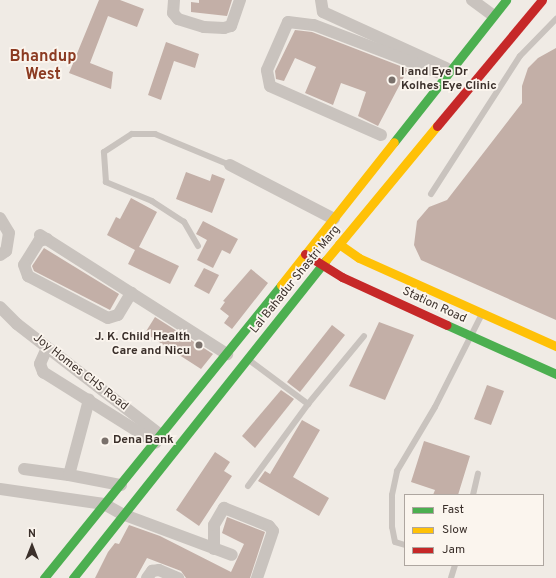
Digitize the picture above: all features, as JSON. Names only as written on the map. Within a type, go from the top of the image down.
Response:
[{"type":"main road","name":"Lal Bahadur Shastri Marg","points":[[44,578],[104,504],[159,440],[334,219],[447,72],[506,0]]},
{"type":"main road","name":"Lal Bahadur Shastri Marg","points":[[73,578],[122,514],[339,244],[542,0]]},
{"type":"main road","points":[[334,219],[350,232],[359,258]]},
{"type":"main road","points":[[339,244],[359,258],[556,346]]},
{"type":"main road","name":"Station Road","points":[[306,254],[322,265],[470,336],[556,374]]},
{"type":"street","points":[[174,0],[173,13],[178,20],[204,27],[224,28],[231,26],[240,0]]},
{"type":"street","points":[[321,0],[323,12],[447,72]]},
{"type":"street","points":[[472,0],[493,15]]},
{"type":"street","points":[[381,135],[270,86],[267,70],[288,22],[314,25],[447,72]]},
{"type":"street","points":[[230,165],[334,219]]},
{"type":"street","points":[[0,218],[9,233],[9,243],[0,255]]},
{"type":"street","points":[[131,293],[118,315],[108,318],[28,276],[24,265],[43,237],[131,293],[226,354]]},
{"type":"street","name":"Joy Homes CHS Road","points":[[0,307],[47,348],[159,440]]},
{"type":"street","points":[[47,348],[40,364],[44,372],[159,440]]},
{"type":"street","points":[[69,475],[89,400]]},
{"type":"street","points":[[24,469],[69,475],[121,485]]},
{"type":"street","points":[[0,489],[104,504],[122,514],[232,555]]},
{"type":"street","points":[[214,549],[214,525],[222,508],[228,508],[269,526],[273,531],[257,578]]},
{"type":"street","points":[[147,578],[152,571],[159,570],[178,578]]},
{"type":"lane","points":[[431,194],[520,56],[556,19]]},
{"type":"lane","points":[[198,246],[184,222],[152,201],[106,182],[104,152],[132,134],[155,134],[230,165]]},
{"type":"lane","points":[[404,545],[395,542],[392,527],[392,495],[397,471],[435,407],[483,313]]},
{"type":"lane","points":[[248,486],[308,404],[364,336]]},
{"type":"lane","points":[[248,359],[308,404]]},
{"type":"lane","points":[[473,494],[478,474]]},
{"type":"lane","points":[[451,578],[455,566]]},
{"type":"building","points":[[99,0],[120,0],[144,9],[137,27],[108,16],[90,63],[113,72],[111,89],[69,73]]},
{"type":"building","points":[[199,0],[232,0],[227,16],[191,12],[191,2],[199,3]]},
{"type":"building","points":[[295,30],[312,32],[408,69],[378,126],[358,116],[366,92],[341,83],[333,105],[305,93],[316,67],[295,58],[284,81],[276,79],[275,71]]},
{"type":"building","points":[[166,42],[199,54],[195,68],[174,61],[161,100],[148,95]]},
{"type":"building","points":[[556,48],[556,320],[421,260],[414,245],[417,221],[429,207],[447,200],[522,103],[522,86],[528,68],[538,58]]},
{"type":"building","points":[[186,172],[210,181],[212,174],[225,179],[212,213],[176,199]]},
{"type":"building","points":[[131,198],[157,212],[139,247],[179,266],[170,284],[128,264],[135,250],[107,235],[116,217],[120,219]]},
{"type":"building","points":[[203,221],[238,239],[230,254],[222,250],[213,268],[197,260],[207,240],[196,234]]},
{"type":"building","points":[[44,248],[119,294],[110,310],[34,271],[32,266]]},
{"type":"building","points":[[204,268],[219,275],[209,294],[194,286]]},
{"type":"building","points":[[251,269],[268,283],[232,329],[224,323],[229,316],[220,309],[225,302],[223,301]]},
{"type":"building","points":[[155,317],[213,354],[201,369],[145,333]]},
{"type":"building","points":[[379,322],[414,335],[385,400],[349,386]]},
{"type":"building","points":[[332,325],[345,335],[300,392],[287,382]]},
{"type":"building","points":[[487,385],[504,391],[491,425],[474,419]]},
{"type":"building","points":[[281,390],[294,399],[255,448],[242,436]]},
{"type":"building","points":[[302,420],[320,430],[293,477],[329,498],[319,516],[258,481],[265,471],[270,474]]},
{"type":"building","points":[[424,441],[470,456],[458,494],[433,494],[435,490],[411,482]]},
{"type":"building","points":[[215,452],[230,462],[224,471],[232,476],[199,526],[176,510]]},
{"type":"building","points":[[227,517],[265,532],[250,578],[186,578],[181,571],[147,558],[136,578],[95,578],[108,552],[115,543],[119,544],[129,525],[160,536],[231,572],[244,544],[222,533]]},
{"type":"traffic: fast","points":[[394,142],[506,0]]},
{"type":"traffic: fast","points":[[73,578],[326,260]]},
{"type":"traffic: fast","points":[[44,578],[281,285]]},
{"type":"traffic: fast","points":[[447,325],[556,374]]},
{"type":"traffic: slow","points":[[326,260],[437,126]]},
{"type":"traffic: slow","points":[[281,285],[394,142]]},
{"type":"traffic: slow","points":[[339,244],[359,258],[556,346]]},
{"type":"traffic: jam","points":[[437,126],[542,0]]},
{"type":"traffic: jam","points":[[305,254],[342,277],[447,325]]},
{"type":"place","name":"I and Eye Dr Kolhes Eye Clinic","points":[[392,80]]},
{"type":"place","name":"J. K. Child Health Care and Nicu","points":[[199,345]]},
{"type":"place","name":"Dena Bank","points":[[105,441]]},
{"type":"district","name":"Bhandup West","points":[[43,66]]}]
